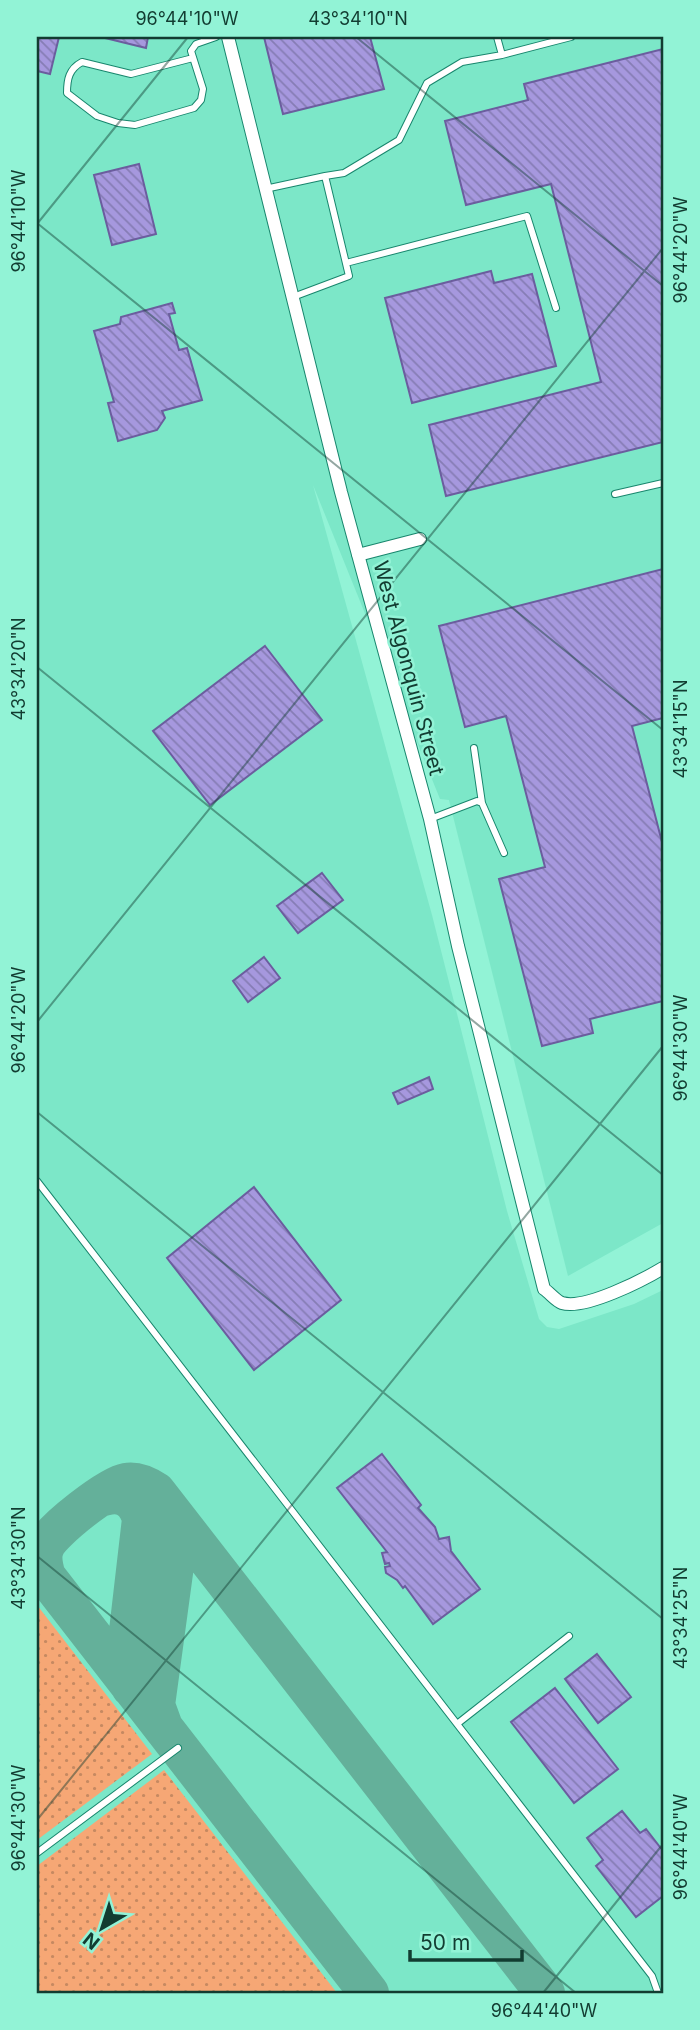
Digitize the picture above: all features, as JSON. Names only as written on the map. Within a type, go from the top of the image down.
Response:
[{"type":"street","name":"West Algonquin Street","points":[[228,37],[358,555],[430,819],[458,946],[544,1289],[561,1303],[573,1304],[635,1285],[663,1268]]},
{"type":"street","points":[[358,555],[420,539]]},
{"type":"lane","points":[[193,58],[131,74],[82,62],[74,66],[67,78],[67,93],[97,116],[118,123],[135,125],[194,108],[201,100],[203,89],[191,51],[196,44],[216,37]]},
{"type":"lane","points":[[497,37],[502,55]]},
{"type":"lane","points":[[265,189],[344,173],[399,140],[427,83],[462,62],[502,55],[571,37]]},
{"type":"lane","points":[[292,297],[349,276],[325,176]]},
{"type":"lane","points":[[346,263],[527,216],[556,308]]},
{"type":"lane","points":[[615,494],[663,483]]},
{"type":"lane","points":[[474,748],[482,803],[504,853]]},
{"type":"lane","points":[[430,819],[477,801],[482,803]]},
{"type":"lane","points":[[37,1181],[652,1976],[658,1993]]},
{"type":"lane","points":[[457,1724],[569,1636]]},
{"type":"lane","points":[[37,1853],[178,1748]]},
{"type":"shaded area","points":[[37,37],[663,37],[663,1223],[568,1276],[449,800],[440,799],[313,485],[432,915],[507,1211],[539,1319],[547,1327],[559,1329],[634,1304],[663,1290],[663,1993],[37,1993]]},
{"type":"shaded area","points":[[37,1605],[152,1754],[37,1840]]},
{"type":"shaded area","points":[[164,1770],[337,1993],[37,1993],[37,1866]]},
{"type":"building","points":[[37,37],[59,37],[50,74],[37,71]]},
{"type":"building","points":[[101,37],[148,37],[146,48]]},
{"type":"building","points":[[264,37],[370,37],[384,89],[283,114]]},
{"type":"building","points":[[663,49],[663,442],[446,496],[429,425],[601,382],[551,184],[466,205],[445,121],[528,100],[524,84]]},
{"type":"building","points":[[139,164],[156,234],[112,245],[94,175]]},
{"type":"building","points":[[491,271],[494,283],[532,274],[556,366],[412,403],[385,298]]},
{"type":"building","points":[[172,303],[175,313],[169,314],[179,350],[187,348],[202,400],[162,411],[165,418],[157,430],[118,441],[108,403],[114,402],[94,331],[120,324],[121,317]]},
{"type":"building","points":[[663,569],[663,718],[632,726],[663,846],[663,1001],[590,1019],[593,1033],[542,1046],[499,879],[545,867],[506,716],[465,727],[439,626]]},
{"type":"building","points":[[265,646],[322,720],[210,805],[153,731]]},
{"type":"building","points":[[322,873],[343,900],[298,933],[277,906]]},
{"type":"building","points":[[264,957],[280,978],[248,1002],[233,981]]},
{"type":"building","points":[[429,1077],[433,1089],[398,1104],[393,1093]]},
{"type":"building","points":[[254,1187],[341,1300],[254,1370],[167,1258]]},
{"type":"building","points":[[382,1454],[421,1505],[418,1508],[435,1527],[439,1539],[449,1537],[451,1551],[480,1589],[433,1624],[405,1586],[403,1588],[386,1573],[385,1567],[390,1566],[389,1563],[385,1564],[382,1553],[387,1552],[337,1488]]},
{"type":"building","points":[[597,1654],[631,1697],[598,1723],[565,1679]]},
{"type":"building","points":[[555,1688],[618,1769],[574,1803],[511,1722]]},
{"type":"building","points":[[622,1811],[640,1833],[646,1829],[663,1851],[663,1896],[636,1917],[596,1866],[603,1860],[587,1838]]},
{"type":"taxiway","points":[[46,1577],[42,1558],[45,1546],[58,1530],[82,1510],[107,1492],[126,1483],[142,1484],[156,1492],[545,1993]]},
{"type":"taxiway","points":[[104,1496],[117,1494],[128,1498],[137,1507],[142,1519],[126,1657],[127,1676],[131,1687]]},
{"type":"taxiway","points":[[163,1727],[155,1705],[178,1536],[172,1513]]},
{"type":"taxiway","points":[[37,1565],[369,1993]]}]
